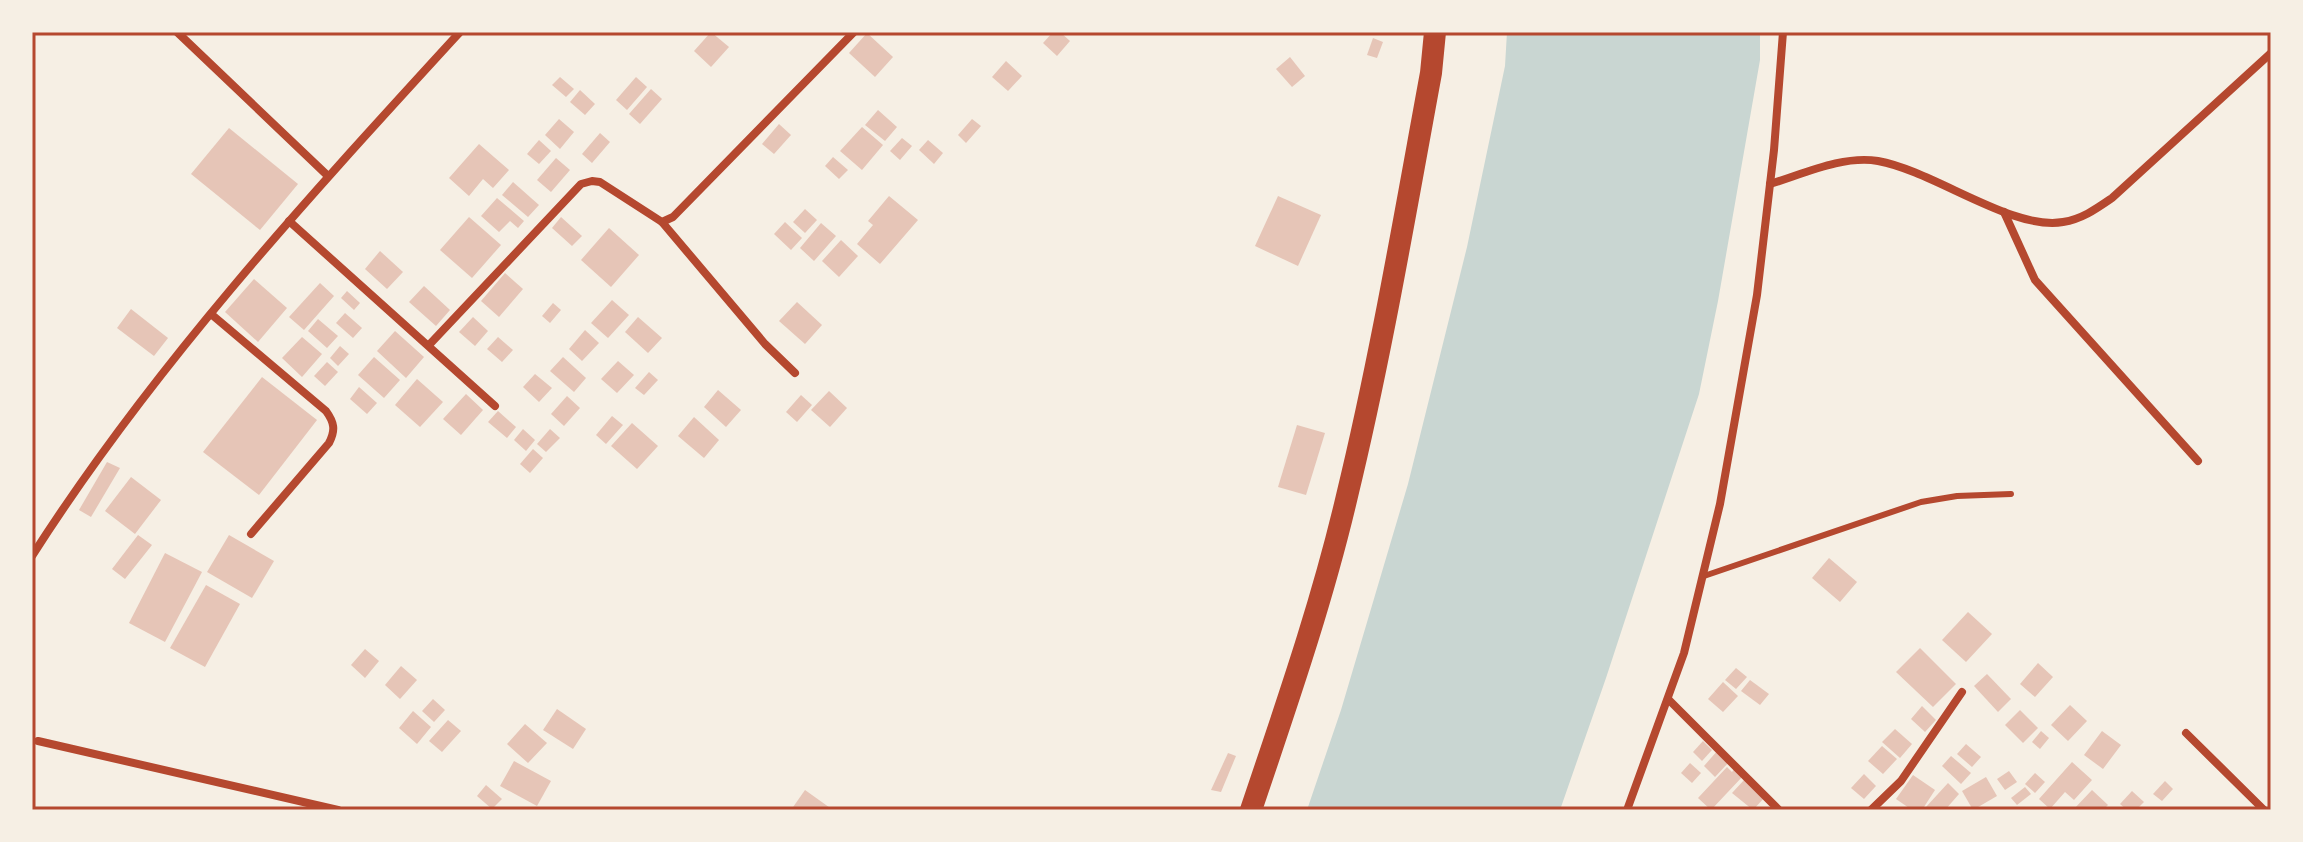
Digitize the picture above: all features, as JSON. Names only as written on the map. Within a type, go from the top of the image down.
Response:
[{"type":"highway","points":[[1251,810],[1318,608],[1347,498],[1378,361],[1431,73],[1435,32]]},
{"type":"street","points":[[177,32],[328,176]]},
{"type":"street","points":[[32,556],[110,440],[211,314],[328,176],[460,32]]},
{"type":"street","points":[[662,222],[673,217],[714,177],[854,32]]},
{"type":"street","points":[[1627,810],[1684,653],[1704,576],[1757,295],[1783,32]]},
{"type":"street","points":[[1770,184],[1850,161],[1875,161],[1933,178],[2034,223],[2062,223],[2089,215],[2112,198],[2271,53]]},
{"type":"street","points":[[429,345],[581,184],[592,181],[600,182],[662,222],[765,344],[795,373]]},
{"type":"street","points":[[2004,212],[2035,280],[2198,461]]},
{"type":"street","points":[[289,221],[495,406]]},
{"type":"street","points":[[211,314],[326,411],[333,421],[334,434],[329,443],[251,534]]},
{"type":"street","points":[[1871,810],[1901,781],[1962,692]]},
{"type":"street","points":[[1668,699],[1779,810]]},
{"type":"street","points":[[2186,733],[2264,810]]},
{"type":"street","points":[[38,741],[338,810]]},
{"type":"lane","points":[[1704,576],[1921,502],[1957,496],[2011,494]]},
{"type":"shaded area","points":[[1507,32],[1760,32],[1760,60],[1699,394],[1560,810],[1307,810],[1341,710],[1408,484],[1467,247],[1505,66]]},
{"type":"building","points":[[711,32],[729,47],[711,67],[694,51]]},
{"type":"building","points":[[1053,32],[1060,32],[1070,41],[1057,56],[1043,43]]},
{"type":"building","points":[[867,33],[893,57],[875,77],[849,53]]},
{"type":"building","points":[[1373,38],[1383,42],[1377,58],[1367,55]]},
{"type":"building","points":[[1290,57],[1305,76],[1292,87],[1276,69]]},
{"type":"building","points":[[1006,61],[1022,76],[1008,91],[992,77]]},
{"type":"building","points":[[560,77],[574,89],[566,97],[552,85]]},
{"type":"building","points":[[636,77],[647,87],[627,110],[616,100]]},
{"type":"building","points":[[651,89],[662,99],[640,124],[629,114]]},
{"type":"building","points":[[580,90],[595,104],[585,115],[570,102]]},
{"type":"building","points":[[878,110],[897,127],[885,141],[865,125]]},
{"type":"building","points":[[559,119],[574,132],[560,149],[545,135]]},
{"type":"building","points":[[972,119],[981,126],[966,143],[958,135]]},
{"type":"building","points":[[779,124],[791,135],[774,154],[762,144]]},
{"type":"building","points":[[862,127],[883,145],[862,170],[840,151]]},
{"type":"building","points":[[229,128],[298,184],[260,230],[191,174]]},
{"type":"building","points":[[600,133],[610,142],[592,163],[582,154]]},
{"type":"building","points":[[902,138],[912,146],[900,160],[890,151]]},
{"type":"building","points":[[539,140],[551,151],[539,164],[527,154]]},
{"type":"building","points":[[928,140],[943,153],[934,164],[919,150]]},
{"type":"building","points":[[479,144],[509,170],[493,188],[483,179],[469,196],[449,178]]},
{"type":"building","points":[[833,157],[848,170],[839,179],[825,166]]},
{"type":"building","points":[[556,158],[570,170],[551,192],[537,180]]},
{"type":"building","points":[[513,182],[539,205],[528,217],[502,195]]},
{"type":"building","points":[[889,196],[918,220],[880,264],[857,244],[873,225],[868,221]]},
{"type":"building","points":[[1278,196],[1321,215],[1298,266],[1255,246]]},
{"type":"building","points":[[497,198],[524,221],[518,228],[510,221],[499,232],[481,216]]},
{"type":"building","points":[[805,209],[817,220],[805,233],[793,222]]},
{"type":"building","points":[[469,217],[501,245],[472,278],[440,250]]},
{"type":"building","points":[[561,217],[582,236],[572,246],[552,228]]},
{"type":"building","points":[[785,222],[802,238],[791,250],[774,234]]},
{"type":"building","points":[[821,223],[836,236],[814,261],[800,248]]},
{"type":"building","points":[[609,228],[639,255],[611,287],[581,260]]},
{"type":"building","points":[[841,240],[858,256],[839,277],[822,261]]},
{"type":"building","points":[[380,251],[403,272],[387,289],[365,269]]},
{"type":"building","points":[[505,273],[523,289],[499,317],[481,301]]},
{"type":"building","points":[[254,279],[287,308],[258,342],[225,312]]},
{"type":"building","points":[[320,283],[334,296],[304,330],[289,317]]},
{"type":"building","points":[[424,286],[450,310],[436,326],[409,302]]},
{"type":"building","points":[[347,291],[360,303],[354,310],[341,298]]},
{"type":"building","points":[[612,300],[629,315],[608,338],[591,323]]},
{"type":"building","points":[[797,302],[822,325],[805,344],[779,321]]},
{"type":"building","points":[[553,303],[561,310],[550,323],[542,316]]},
{"type":"building","points":[[131,309],[168,338],[154,356],[117,328]]},
{"type":"building","points":[[345,313],[362,328],[353,338],[336,323]]},
{"type":"building","points":[[473,317],[488,331],[475,346],[459,332]]},
{"type":"building","points":[[638,317],[662,338],[648,353],[625,332]]},
{"type":"building","points":[[318,319],[338,336],[327,348],[308,331]]},
{"type":"building","points":[[585,330],[599,343],[582,361],[569,349]]},
{"type":"building","points":[[395,331],[424,357],[406,378],[377,351]]},
{"type":"building","points":[[302,337],[322,354],[302,377],[282,358]]},
{"type":"building","points":[[498,337],[513,350],[502,362],[487,349]]},
{"type":"building","points":[[340,346],[349,354],[338,366],[330,358]]},
{"type":"building","points":[[374,357],[400,380],[384,398],[358,375]]},
{"type":"building","points":[[563,357],[586,378],[574,392],[550,371]]},
{"type":"building","points":[[618,361],[634,375],[617,393],[601,379]]},
{"type":"building","points":[[327,362],[338,372],[325,386],[314,376]]},
{"type":"building","points":[[649,372],[658,380],[644,395],[635,388]]},
{"type":"building","points":[[535,374],[552,388],[539,402],[523,387]]},
{"type":"building","points":[[262,377],[317,420],[259,495],[203,452]]},
{"type":"building","points":[[417,379],[443,402],[420,427],[395,405]]},
{"type":"building","points":[[359,387],[377,403],[367,414],[350,399]]},
{"type":"building","points":[[718,390],[741,410],[726,427],[704,407]]},
{"type":"building","points":[[829,391],[847,408],[830,427],[811,410]]},
{"type":"building","points":[[466,394],[483,410],[461,435],[443,419]]},
{"type":"building","points":[[801,395],[812,405],[797,422],[786,412]]},
{"type":"building","points":[[567,396],[580,408],[564,426],[551,414]]},
{"type":"building","points":[[498,411],[516,427],[507,438],[488,422]]},
{"type":"building","points":[[612,416],[623,425],[606,444],[596,435]]},
{"type":"building","points":[[694,417],[719,440],[704,458],[678,436]]},
{"type":"building","points":[[632,423],[658,446],[637,469],[611,446]]},
{"type":"building","points":[[1297,425],[1325,433],[1306,495],[1278,487]]},
{"type":"building","points":[[523,429],[535,440],[526,451],[514,440]]},
{"type":"building","points":[[550,429],[560,438],[546,452],[537,444]]},
{"type":"building","points":[[533,449],[543,458],[530,473],[520,464]]},
{"type":"building","points":[[107,462],[120,468],[91,517],[79,510]]},
{"type":"building","points":[[131,477],[161,500],[135,534],[105,511]]},
{"type":"building","points":[[138,535],[152,545],[125,579],[112,569]]},
{"type":"building","points":[[229,535],[274,561],[252,598],[207,572]]},
{"type":"building","points":[[165,553],[202,572],[165,642],[129,623]]},
{"type":"building","points":[[1829,558],[1857,582],[1840,602],[1812,578]]},
{"type":"building","points":[[206,585],[240,604],[205,667],[170,648]]},
{"type":"building","points":[[1968,612],[1992,634],[1966,662],[1942,640]]},
{"type":"building","points":[[1920,648],[1956,684],[1933,707],[1896,672]]},
{"type":"building","points":[[365,649],[379,661],[365,678],[351,665]]},
{"type":"building","points":[[2038,663],[2053,677],[2035,697],[2020,684]]},
{"type":"building","points":[[401,666],[417,680],[400,699],[385,685]]},
{"type":"building","points":[[1736,668],[1747,677],[1736,689],[1725,680]]},
{"type":"building","points":[[1987,674],[2011,699],[1998,712],[1974,686]]},
{"type":"building","points":[[1750,680],[1769,694],[1760,705],[1741,691]]},
{"type":"building","points":[[1723,682],[1738,696],[1723,712],[1708,699]]},
{"type":"building","points":[[433,699],[445,710],[434,722],[422,711]]},
{"type":"building","points":[[2070,705],[2087,721],[2068,741],[2051,725]]},
{"type":"building","points":[[1922,706],[1936,720],[1925,732],[1911,719]]},
{"type":"building","points":[[557,709],[586,729],[573,749],[543,730]]},
{"type":"building","points":[[2020,710],[2038,728],[2023,743],[2005,725]]},
{"type":"building","points":[[413,711],[431,727],[417,744],[399,728]]},
{"type":"building","points":[[448,720],[461,731],[442,752],[429,741]]},
{"type":"building","points":[[525,724],[547,743],[528,763],[507,744]]},
{"type":"building","points":[[1895,729],[1912,744],[1900,758],[1882,742]]},
{"type":"building","points":[[2041,731],[2049,738],[2040,749],[2032,742]]},
{"type":"building","points":[[2102,731],[2121,745],[2103,769],[2084,755]]},
{"type":"building","points":[[1703,741],[1712,750],[1702,761],[1693,752]]},
{"type":"building","points":[[1966,744],[1981,757],[1972,767],[1957,754]]},
{"type":"building","points":[[1882,746],[1897,759],[1883,774],[1868,761]]},
{"type":"building","points":[[1718,750],[1730,761],[1715,777],[1704,766]]},
{"type":"building","points":[[1228,753],[1236,756],[1221,792],[1211,790]]},
{"type":"building","points":[[1951,756],[1971,773],[1961,784],[1942,766]]},
{"type":"building","points":[[514,761],[551,781],[537,806],[500,786]]},
{"type":"building","points":[[2072,762],[2092,780],[2074,800],[2065,792],[2050,809],[2039,799]]},
{"type":"building","points":[[1690,763],[1701,773],[1692,783],[1681,773]]},
{"type":"building","points":[[1727,767],[1732,772],[1735,768],[1743,776],[1711,810],[1698,798]]},
{"type":"building","points":[[2009,771],[2017,782],[2005,790],[1997,779]]},
{"type":"building","points":[[2035,773],[2045,782],[2035,793],[2025,784]]},
{"type":"building","points":[[1864,774],[1876,786],[1864,799],[1851,788]]},
{"type":"building","points":[[1913,775],[1935,790],[1922,810],[1912,810],[1896,799]]},
{"type":"building","points":[[1986,777],[1997,796],[1973,810],[1962,791]]},
{"type":"building","points":[[1745,779],[1765,797],[1753,810],[1732,793]]},
{"type":"building","points":[[2165,781],[2173,789],[2162,801],[2153,794]]},
{"type":"building","points":[[1948,783],[1959,794],[1945,810],[1928,810],[1926,807]]},
{"type":"building","points":[[486,785],[502,799],[492,809],[477,796]]},
{"type":"building","points":[[2025,787],[2031,794],[2017,805],[2011,798]]},
{"type":"building","points":[[805,790],[833,810],[791,810]]},
{"type":"building","points":[[2092,790],[2108,805],[2103,810],[2073,810]]},
{"type":"building","points":[[2132,791],[2144,802],[2136,810],[2127,810],[2120,804]]}]
